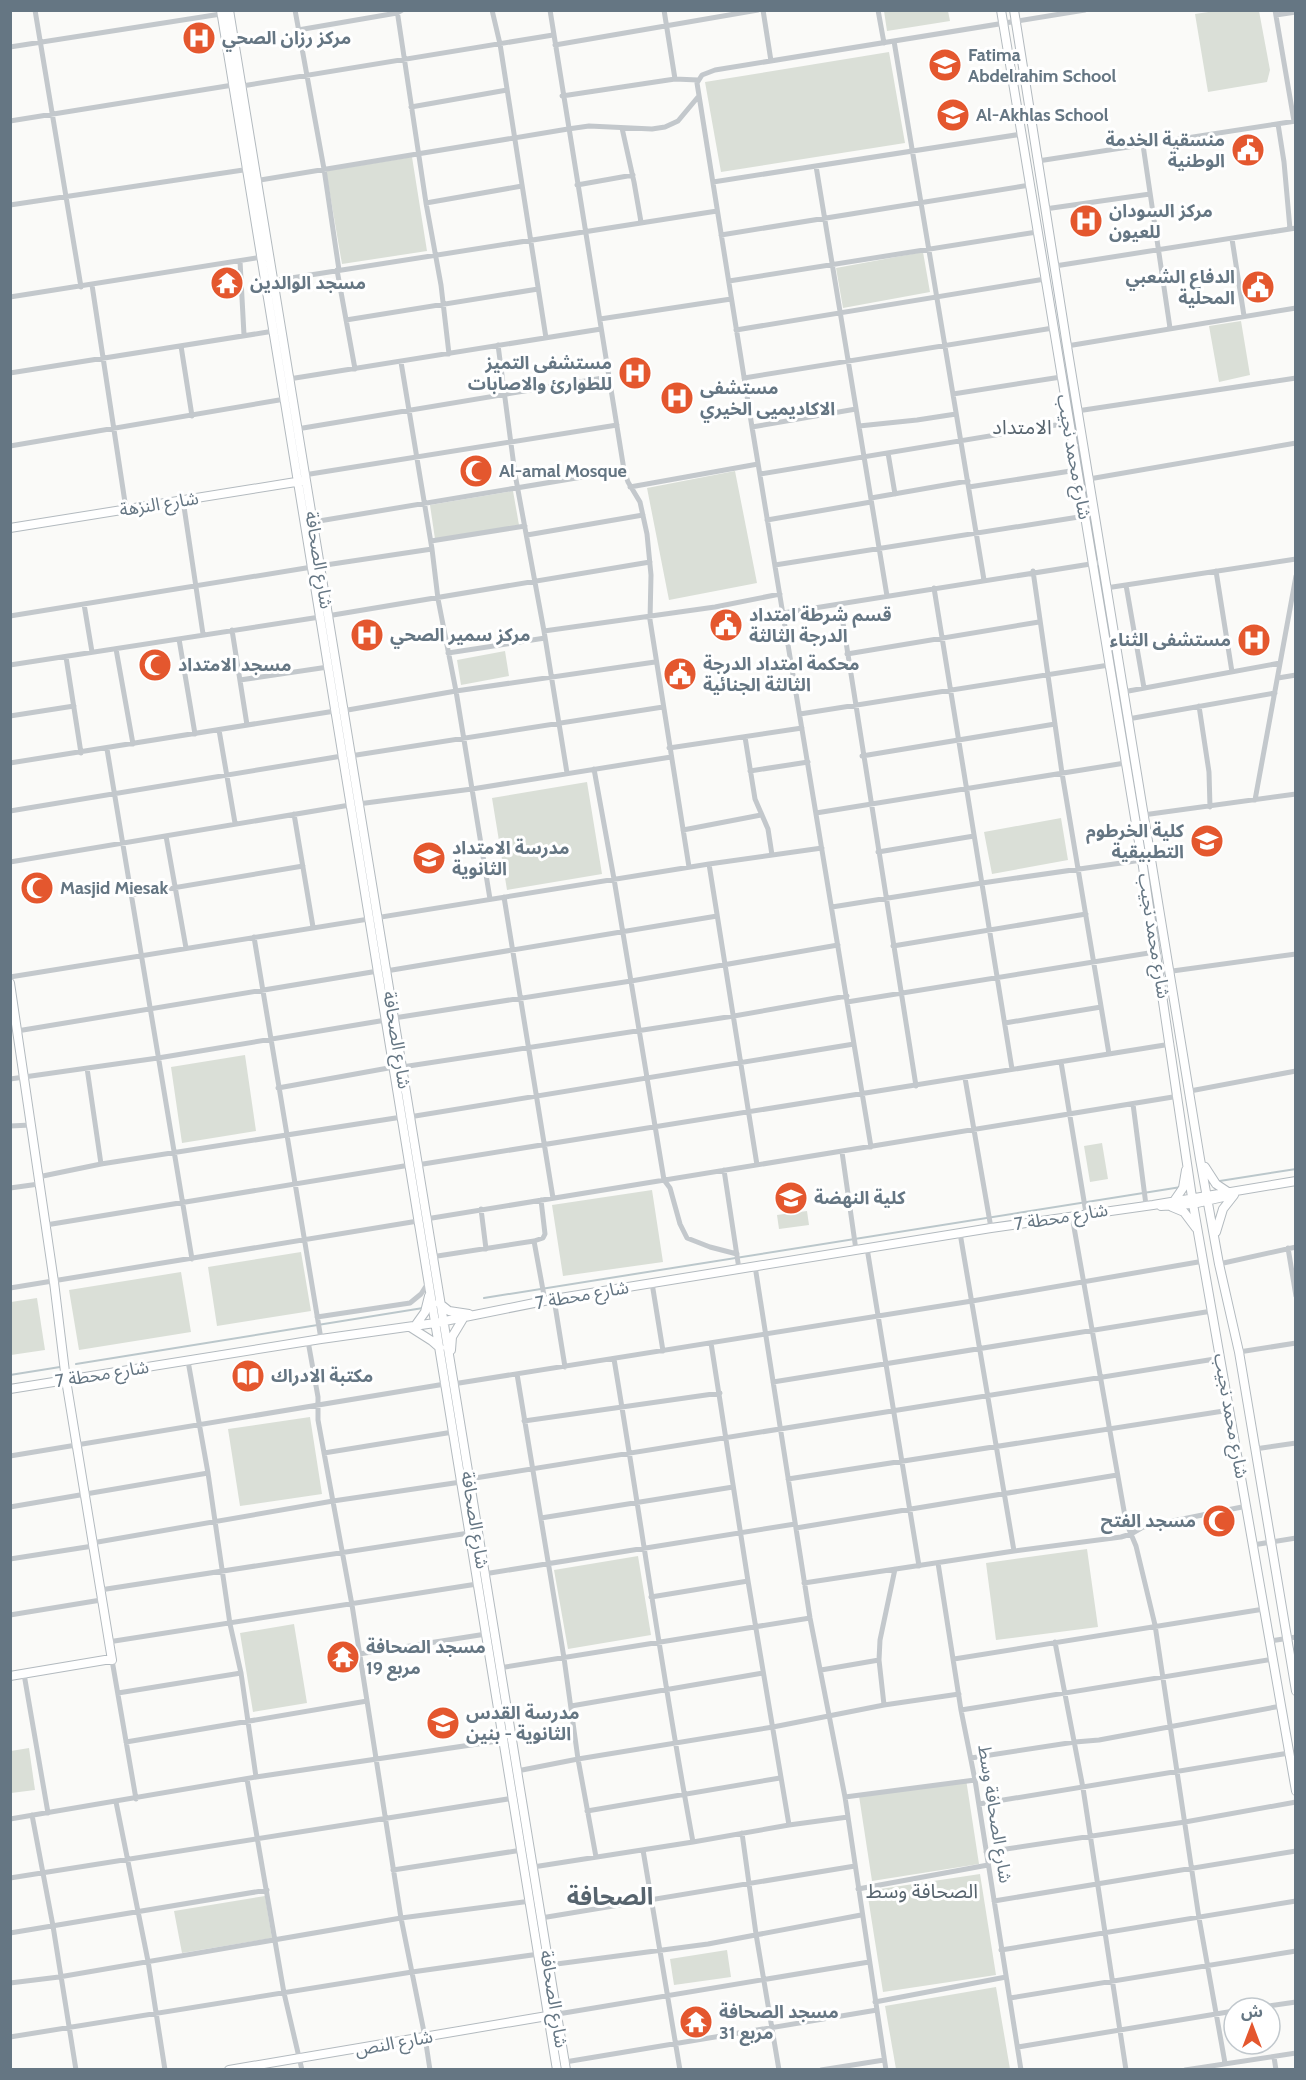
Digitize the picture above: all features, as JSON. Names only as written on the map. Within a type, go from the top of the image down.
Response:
[{"type":"main road","name":"شارع محمد نجيب","points":[[1000,10],[1142,860],[1193,1201],[1296,1791]]},
{"type":"main road","name":"شارع محمد نجيب","points":[[1014,10],[1066,346],[1200,1159],[1219,1264],[1239,1352],[1296,1691]]},
{"type":"main road","name":"شارع الصحافة","points":[[224,12],[306,478],[313,522],[315,567]]},
{"type":"main road","points":[[1005,38],[1012,32],[1018,36]]},
{"type":"main road","name":"شارع الصحافة","points":[[253,181],[262,257],[297,479],[324,616],[354,804],[369,918],[382,971],[414,1165],[428,1284],[451,1372],[449,1384],[453,1432],[465,1480],[469,1533],[477,1584],[508,1739],[517,1771],[565,2066]]},
{"type":"main road","name":"شارع النزهة","points":[[10,528],[306,478]]},
{"type":"main road","name":"شارع الصحافة","points":[[324,616],[328,667],[339,711]]},
{"type":"main road","name":"شارع الصحافة","points":[[354,804],[378,917],[382,971]]},
{"type":"main road","points":[[10,982],[66,1380],[112,1660],[10,1676]]},
{"type":"main road","points":[[1200,1159],[1213,1181],[1231,1193],[1217,1224],[1215,1239]]},
{"type":"main road","points":[[1187,1160],[1185,1183],[1172,1204],[1184,1212],[1199,1233]]},
{"type":"main road","name":"شارع محطة 7","points":[[10,1389],[439,1322],[549,1300],[992,1227],[1086,1213],[1193,1201],[1296,1180]]},
{"type":"main road","name":"شارع الصحافة","points":[[422,1220],[439,1303],[440,1348],[449,1384],[499,1668],[513,1798],[557,2070]]},
{"type":"main road","points":[[430,1294],[424,1312],[413,1326],[440,1348]]},
{"type":"main road","points":[[439,1303],[449,1311],[476,1315]]},
{"type":"main road","points":[[451,1372],[451,1341],[464,1317]]},
{"type":"main road","name":"شارع النص","points":[[229,2070],[558,2014]]},
{"type":"street","points":[[35,10],[81,287]]},
{"type":"street","points":[[295,10],[324,169],[355,369]]},
{"type":"street","points":[[492,10],[500,44],[546,338]]},
{"type":"street","points":[[550,10],[562,96],[624,470],[630,487],[640,502],[643,515],[650,562],[650,616],[655,662],[689,867]]},
{"type":"street","points":[[664,10],[675,79]]},
{"type":"street","points":[[555,45],[758,10]]},
{"type":"street","points":[[763,10],[771,61]]},
{"type":"street","points":[[878,10],[884,43]]},
{"type":"street","points":[[871,1147],[698,97],[698,80],[710,71],[1085,10]]},
{"type":"street","points":[[298,30],[399,11],[404,60],[441,285],[449,354]]},
{"type":"street","points":[[10,47],[224,12]]},
{"type":"street","points":[[1038,161],[1295,121],[1276,13],[1296,12]]},
{"type":"street","points":[[10,121],[553,35]]},
{"type":"street","points":[[894,41],[984,580]]},
{"type":"street","points":[[562,96],[675,79],[698,80]]},
{"type":"street","points":[[411,107],[507,90]]},
{"type":"street","points":[[253,181],[589,126],[652,129],[665,127],[678,121],[698,97]]},
{"type":"street","points":[[1055,266],[1293,229],[1278,124]]},
{"type":"street","points":[[621,128],[641,222]]},
{"type":"street","points":[[713,182],[913,153],[1022,134]]},
{"type":"street","points":[[1143,145],[1170,328]]},
{"type":"street","points":[[816,166],[887,596]]},
{"type":"street","points":[[10,205],[251,169]]},
{"type":"street","points":[[577,185],[633,176]]},
{"type":"street","points":[[721,235],[1030,185]]},
{"type":"street","points":[[426,203],[522,186]]},
{"type":"street","points":[[1045,209],[1150,194]]},
{"type":"street","points":[[272,281],[717,211]]},
{"type":"street","points":[[729,281],[1037,232]]},
{"type":"street","points":[[1232,239],[1244,316]]},
{"type":"street","points":[[10,297],[262,257]]},
{"type":"street","points":[[240,261],[244,336]]},
{"type":"street","points":[[736,330],[1045,279]]},
{"type":"street","points":[[92,285],[126,509]]},
{"type":"street","points":[[346,320],[538,289]]},
{"type":"street","points":[[600,319],[731,299]]},
{"type":"street","points":[[1066,346],[1296,308]]},
{"type":"street","points":[[289,380],[601,328]]},
{"type":"street","points":[[744,378],[1053,328]]},
{"type":"street","points":[[10,373],[274,331]]},
{"type":"street","points":[[498,345],[518,489],[567,773]]},
{"type":"street","points":[[181,346],[192,416]]},
{"type":"street","points":[[401,362],[431,541],[438,598],[456,691],[490,899]]},
{"type":"street","points":[[297,429],[609,377]]},
{"type":"street","points":[[952,394],[1060,377]]},
{"type":"street","points":[[1077,411],[1296,378]]},
{"type":"street","points":[[10,446],[285,399]]},
{"type":"street","points":[[752,427],[856,409]]},
{"type":"street","points":[[859,426],[956,414]]},
{"type":"street","points":[[760,474],[1068,423]]},
{"type":"street","points":[[306,478],[617,425]]},
{"type":"street","points":[[1089,479],[1296,443]]},
{"type":"street","points":[[888,453],[895,494]]},
{"type":"street","points":[[630,487],[758,464]]},
{"type":"street","points":[[313,522],[624,470]]},
{"type":"street","points":[[767,520],[895,494],[1077,470]]},
{"type":"street","points":[[183,500],[203,634]]},
{"type":"street","points":[[527,535],[643,515]]},
{"type":"street","points":[[775,565],[1085,516]]},
{"type":"street","points":[[431,541],[525,526]]},
{"type":"street","points":[[10,616],[432,549]]},
{"type":"street","points":[[1107,588],[1296,559]]},
{"type":"street","points":[[10,665],[438,598],[650,562]]},
{"type":"street","points":[[783,613],[1033,571],[1102,562]]},
{"type":"street","points":[[1033,571],[1062,773],[1109,1054]]},
{"type":"street","points":[[1216,571],[1232,672]]},
{"type":"street","points":[[1255,801],[1296,576]]},
{"type":"street","points":[[1126,585],[1144,688]]},
{"type":"street","points":[[934,588],[1012,1070]]},
{"type":"street","points":[[448,653],[780,594]]},
{"type":"street","points":[[84,604],[92,652]]},
{"type":"street","points":[[840,604],[862,756],[916,1086]]},
{"type":"street","points":[[1288,617],[1296,617]]},
{"type":"street","points":[[847,654],[1039,622]]},
{"type":"street","points":[[232,630],[248,725]]},
{"type":"street","points":[[179,639],[195,734]]},
{"type":"street","points":[[116,649],[132,744]]},
{"type":"street","points":[[66,657],[81,753]]},
{"type":"street","points":[[10,763],[456,691],[655,662]]},
{"type":"street","points":[[1123,692],[1280,663]]},
{"type":"street","points":[[800,714],[1109,665]]},
{"type":"street","points":[[240,680],[328,667]]},
{"type":"street","points":[[1278,678],[1296,675]]},
{"type":"street","points":[[1128,719],[1275,693]]},
{"type":"street","points":[[10,716],[74,706]]},
{"type":"street","points":[[1199,706],[1208,763],[1210,807]]},
{"type":"street","points":[[10,811],[346,756],[663,708]]},
{"type":"street","points":[[862,756],[1055,724]]},
{"type":"street","points":[[669,748],[802,728]]},
{"type":"street","points":[[219,730],[235,823]]},
{"type":"street","points":[[745,737],[754,799],[768,829],[772,855]]},
{"type":"street","points":[[107,749],[192,1259]]},
{"type":"street","points":[[10,862],[354,804],[472,789],[671,757]]},
{"type":"street","points":[[750,771],[808,762]]},
{"type":"street","points":[[816,813],[1125,763]]},
{"type":"street","points":[[594,769],[664,1180],[670,1188],[680,1224],[687,1238],[737,1254]]},
{"type":"street","points":[[1143,815],[1296,794]]},
{"type":"street","points":[[294,814],[312,927]]},
{"type":"street","points":[[682,830],[761,815]]},
{"type":"street","points":[[166,836],[186,948]]},
{"type":"street","points":[[878,852],[975,836]]},
{"type":"street","points":[[10,977],[689,867],[822,848]]},
{"type":"street","points":[[832,907],[1142,860]]},
{"type":"street","points":[[709,864],[757,1165]]},
{"type":"street","points":[[131,895],[303,866]]},
{"type":"street","points":[[504,897],[553,1198]]},
{"type":"street","points":[[893,946],[1086,914]]},
{"type":"street","points":[[16,1031],[717,916]]},
{"type":"street","points":[[254,937],[321,1339]]},
{"type":"street","points":[[10,1079],[270,1040],[838,945]]},
{"type":"street","points":[[278,1088],[398,1067],[847,999],[901,993],[1155,952]]},
{"type":"street","points":[[1158,974],[1296,954]]},
{"type":"street","points":[[1005,1023],[1101,1007]]},
{"type":"street","points":[[10,1188],[101,1164],[854,1044]]},
{"type":"street","points":[[46,1225],[1171,1044]]},
{"type":"street","points":[[1061,1062],[1086,1213]]},
{"type":"street","points":[[87,1068],[101,1164]]},
{"type":"street","points":[[1190,1091],[1296,1071]]},
{"type":"street","points":[[965,1078],[992,1227]]},
{"type":"street","points":[[10,1288],[1179,1096]]},
{"type":"street","points":[[1132,1104],[1150,1205]]},
{"type":"street","points":[[10,1126],[31,1125]]},
{"type":"street","points":[[842,1152],[856,1250]]},
{"type":"street","points":[[724,1170],[739,1269]]},
{"type":"street","points":[[431,1257],[543,1238],[545,1234],[541,1200]]},
{"type":"street","points":[[481,1209],[486,1249]]},
{"type":"street","points":[[1072,1215],[1126,1522],[1136,1546],[1155,1625],[1199,1918],[1225,2063]]},
{"type":"street","points":[[960,1233],[1014,1551]]},
{"type":"street","points":[[534,1241],[565,1367]]},
{"type":"street","points":[[1219,1264],[1296,1247]]},
{"type":"street","points":[[867,1248],[918,1566]]},
{"type":"street","points":[[1288,1248],[1296,1296]]},
{"type":"street","points":[[10,1456],[972,1301],[1204,1261]]},
{"type":"street","points":[[755,1266],[804,1583],[845,1797],[886,2070]]},
{"type":"street","points":[[317,1317],[410,1303],[421,1294],[434,1275]]},
{"type":"street","points":[[652,1283],[663,1351]]},
{"type":"street","points":[[773,1382],[1213,1311]]},
{"type":"street","points":[[308,1341],[318,1405],[318,1420],[352,1605],[401,1918],[430,2070]]},
{"type":"street","points":[[711,1343],[755,1627],[789,1824]]},
{"type":"street","points":[[1239,1352],[1296,1343]]},
{"type":"street","points":[[10,1559],[333,1501],[1221,1358]]},
{"type":"street","points":[[614,1359],[638,1501],[658,1643],[693,1842]]},
{"type":"street","points":[[188,1361],[208,1473],[230,1624],[241,1673],[256,1777]]},
{"type":"street","points":[[517,1374],[549,1563],[578,1759],[596,1857]]},
{"type":"street","points":[[524,1421],[720,1393]]},
{"type":"street","points":[[788,1479],[1230,1410]]},
{"type":"street","points":[[324,1453],[453,1432]]},
{"type":"street","points":[[1255,1449],[1296,1443]]},
{"type":"street","points":[[10,1507],[208,1473]]},
{"type":"street","points":[[484,1574],[1118,1475]]},
{"type":"street","points":[[541,1518],[733,1487]]},
{"type":"street","points":[[804,1583],[1121,1537],[1143,1527],[1247,1506]]},
{"type":"street","points":[[99,1591],[469,1533]]},
{"type":"street","points":[[1253,1545],[1296,1538]]},
{"type":"street","name":"شارع الصحافة وسط","points":[[938,1563],[1021,2070]]},
{"type":"street","points":[[884,1705],[879,1660],[880,1640],[895,1569]]},
{"type":"street","points":[[651,1597],[748,1581]]},
{"type":"street","points":[[108,1642],[477,1584]]},
{"type":"street","points":[[10,1615],[101,1600]]},
{"type":"street","points":[[954,1659],[1264,1609]]},
{"type":"street","points":[[499,1668],[810,1618]]},
{"type":"street","points":[[359,1654],[486,1634]]},
{"type":"street","points":[[1270,1641],[1296,1637]]},
{"type":"street","points":[[1055,1642],[1083,1788],[1126,2070]]},
{"type":"street","points":[[961,1710],[1274,1659]]},
{"type":"street","points":[[112,1660],[136,1799]]},
{"type":"street","points":[[821,1670],[879,1660]]},
{"type":"street","points":[[118,1693],[241,1673]]},
{"type":"street","points":[[571,1706],[763,1673]]},
{"type":"street","points":[[24,1674],[48,1813]]},
{"type":"street","points":[[517,1771],[773,1727],[884,1705],[959,1694]]},
{"type":"street","points":[[126,1742],[367,1701]]},
{"type":"street","points":[[971,1758],[1099,1740],[1281,1706]]},
{"type":"street","points":[[10,1819],[256,1777],[508,1739]]},
{"type":"street","points":[[979,1804],[1289,1753]]},
{"type":"street","points":[[587,1811],[780,1778]]},
{"type":"street","points":[[247,1779],[284,1993],[302,2070]]},
{"type":"street","points":[[845,1797],[975,1780]]},
{"type":"street","points":[[10,1878],[513,1798]]},
{"type":"street","points":[[116,1802],[148,1961],[165,2070]]},
{"type":"street","points":[[986,1852],[1185,1822],[1296,1802]]},
{"type":"street","points":[[32,1815],[53,1926],[76,2070]]},
{"type":"street","points":[[532,1867],[693,1842],[789,1824],[848,1817]]},
{"type":"street","points":[[742,1833],[779,2070]]},
{"type":"street","points":[[393,1870],[523,1850]]},
{"type":"street","points":[[643,1850],[680,2070]]},
{"type":"street","points":[[994,1901],[1296,1851]]},
{"type":"street","points":[[858,1889],[988,1865]]},
{"type":"street","points":[[541,1918],[855,1866]]},
{"type":"street","points":[[10,1933],[267,1890]]},
{"type":"street","points":[[10,1983],[60,1977],[401,1918],[531,1901]]},
{"type":"street","points":[[1001,1950],[1296,1901]]},
{"type":"street","points":[[549,1965],[708,1944],[861,1915]]},
{"type":"street","points":[[1010,1998],[1296,1951]]},
{"type":"street","points":[[10,2037],[412,1971],[539,1954]]},
{"type":"street","points":[[558,2014],[869,1962]]},
{"type":"street","points":[[875,2002],[1006,1977]]},
{"type":"street","points":[[565,2066],[676,2044],[877,2010]]},
{"type":"street","points":[[1018,2047],[1222,2013]]},
{"type":"street","points":[[1185,2070],[1274,2056],[1276,2070]]},
{"type":"street","points":[[821,2070],[884,2060]]},
{"type":"shaded area","points":[[884,11],[948,11],[950,21],[887,31]]},
{"type":"shaded area","points":[[1215,11],[1259,11],[1270,70],[1267,82],[1208,92],[1195,14]]},
{"type":"shaded area","points":[[889,52],[905,143],[721,172],[705,82]]},
{"type":"shaded area","points":[[412,157],[427,251],[342,264],[326,171]]},
{"type":"shaded area","points":[[923,252],[930,292],[843,308],[836,268]]},
{"type":"shaded area","points":[[1241,321],[1250,375],[1219,382],[1209,326]]},
{"type":"shaded area","points":[[735,471],[757,583],[669,600],[647,488]]},
{"type":"shaded area","points":[[513,491],[519,525],[435,539],[430,505]]},
{"type":"shaded area","points":[[505,651],[509,676],[461,685],[457,660]]},
{"type":"shaded area","points":[[587,782],[602,874],[507,890],[492,798]]},
{"type":"shaded area","points":[[1061,818],[1068,860],[992,874],[984,832]]},
{"type":"shaded area","points":[[245,1055],[256,1131],[182,1143],[171,1067]]},
{"type":"shaded area","points":[[1102,1143],[1108,1179],[1090,1182],[1084,1146]]},
{"type":"shaded area","points":[[652,1190],[663,1262],[563,1276],[552,1205]]},
{"type":"shaded area","points":[[807,1211],[809,1225],[779,1229],[777,1215]]},
{"type":"shaded area","points":[[301,1252],[311,1311],[217,1326],[208,1267]]},
{"type":"shaded area","points":[[181,1272],[191,1332],[79,1350],[69,1290]]},
{"type":"shaded area","points":[[37,1298],[45,1350],[11,1355],[11,1302]]},
{"type":"shaded area","points":[[310,1417],[322,1494],[240,1506],[228,1429]]},
{"type":"shaded area","points":[[1087,1549],[1098,1627],[996,1640],[986,1563]]},
{"type":"shaded area","points":[[638,1556],[651,1635],[568,1649],[554,1570]]},
{"type":"shaded area","points":[[294,1624],[307,1703],[253,1712],[240,1633]]},
{"type":"shaded area","points":[[29,1748],[35,1790],[11,1793],[11,1751]]},
{"type":"shaded area","points":[[966,1779],[979,1864],[872,1881],[859,1796]]},
{"type":"shaded area","points":[[980,1874],[996,1975],[883,1992],[867,1891]]},
{"type":"shaded area","points":[[265,1896],[272,1938],[182,1953],[174,1911]]},
{"type":"shaded area","points":[[727,1950],[731,1977],[674,1985],[670,1959]]},
{"type":"shaded area","points":[[996,1987],[1010,2069],[896,2069],[885,2006]]},
{"type":"waterway","points":[[1207,1183],[1296,1169]]},
{"type":"waterway","points":[[484,1298],[1181,1187]]},
{"type":"waterway","points":[[76,1364],[423,1308]]},
{"type":"waterway","points":[[10,1375],[60,1367]]},
{"type":"place","name":"مركز رزان الصحي","points":[[199,38]]},
{"type":"place","name":"Fatima Abdelrahim School","points":[[945,65]]},
{"type":"place","name":"Al-Akhlas School","points":[[953,115]]},
{"type":"place","name":"منسقية الخدمة الوطنية","points":[[1248,150]]},
{"type":"place","name":"مركز السودان للعيون","points":[[1086,221]]},
{"type":"place","name":"مسجد الوالدين","points":[[227,283]]},
{"type":"place","name":"الدفاع الشعبي المحلية","points":[[1258,287]]},
{"type":"place","name":"مستشفى التميز للطوارئ والاصابات","points":[[635,373]]},
{"type":"place","name":"مستشفى الاكاديميى الخيري","points":[[677,398]]},
{"type":"place","name":"Al-amal Mosque","points":[[476,471]]},
{"type":"place","name":"قسم شرطة امتداد الدرجة الثالثة","points":[[726,625]]},
{"type":"place","name":"مركز سمير الصحي","points":[[367,635]]},
{"type":"place","name":"مستشفى الثناء","points":[[1254,640]]},
{"type":"place","name":"مسجد الامتداد","points":[[155,665]]},
{"type":"place","name":"محكمة امتداد الدرجة الثالثة الجنائية","points":[[680,674]]},
{"type":"place","name":"كلية الخرطوم التطبيقية","points":[[1207,841]]},
{"type":"place","name":"مدرسة الامتداد الثانوية","points":[[429,858]]},
{"type":"place","name":"Masjid Miesak","points":[[37,888]]},
{"type":"place","name":"كلية النهضة","points":[[791,1198]]},
{"type":"place","name":"مكتبة الادراك","points":[[248,1376]]},
{"type":"place","name":"مسجد الفتح","points":[[1219,1521]]},
{"type":"place","name":"مسجد الصحافة مربع 19","points":[[343,1657]]},
{"type":"place","name":"مدرسة القدس الثانوية - بنين","points":[[443,1723]]},
{"type":"place","name":"مسجد الصحافة مربع 31","points":[[696,2022]]},
{"type":"district","name":"الامتداد","points":[[1022,427]]},
{"type":"district","name":"الصحافة وسط","points":[[922,1891]]},
{"type":"district","name":"الصحافة","points":[[610,1897]]}]
